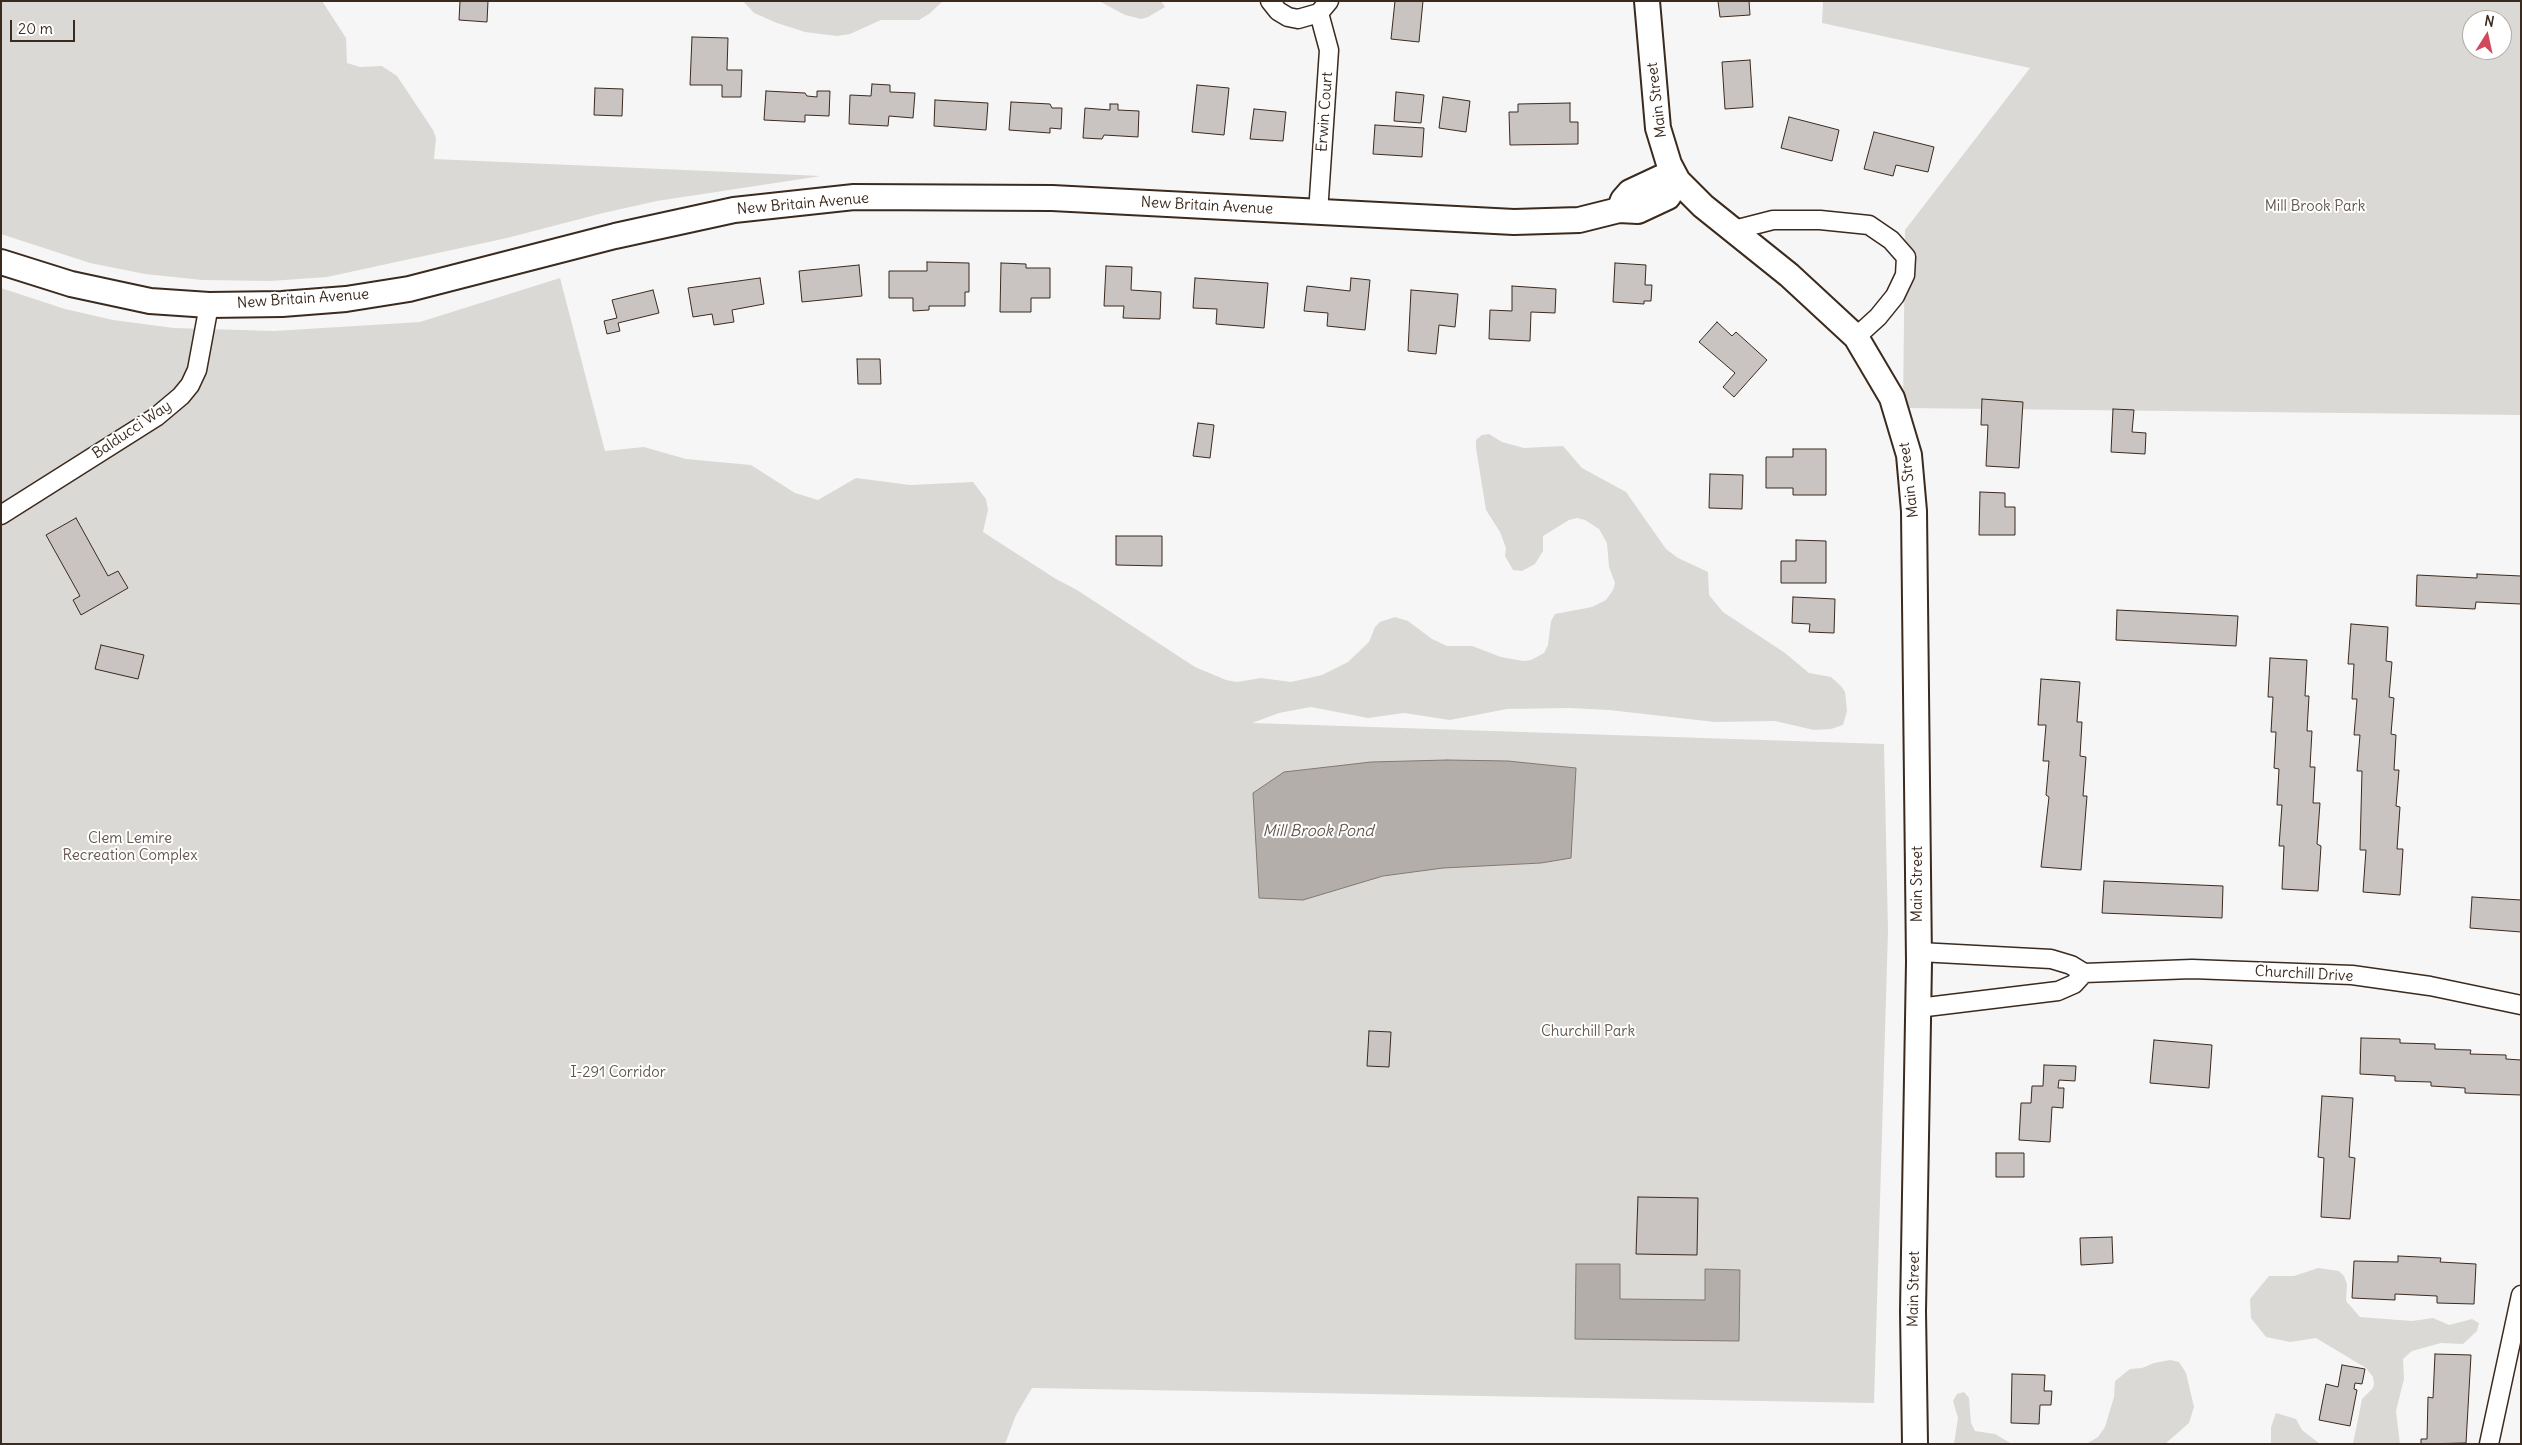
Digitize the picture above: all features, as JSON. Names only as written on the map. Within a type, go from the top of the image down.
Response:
[{"type":"main road","name":"Main Street","points":[[1647,1],[1658,128],[1669,164],[1678,182],[1703,206],[1789,275],[1856,338],[1892,398],[1909,455],[1913,482],[1919,952],[1913,1310],[1915,1444]]},
{"type":"main road","name":"New Britain Avenue","points":[[1,262],[41,276],[112,295],[150,301],[209,305],[328,300],[409,289],[615,236],[734,210],[854,197],[1052,198],[1514,222],[1579,220],[1619,210],[1623,200],[1630,192],[1660,178],[1678,182]]},
{"type":"street","name":"Erwin Court","points":[[1270,1],[1278,11],[1288,17],[1304,19],[1324,7],[1329,50],[1318,213]]},
{"type":"street","points":[[1734,230],[1773,220],[1820,220],[1869,226],[1891,240],[1906,257],[1905,275],[1895,296],[1878,317],[1856,338]]},
{"type":"street","name":"Balducci Way","points":[[1,515],[156,417],[180,396],[190,385],[197,370],[209,305]]},
{"type":"street","name":"Churchill Drive","points":[[1919,952],[2051,959],[2071,965],[2084,973],[2192,969],[2352,976],[2430,986],[2521,1005]]},
{"type":"street","points":[[1918,1008],[2058,991],[2074,984],[2084,973]]},
{"type":"street","points":[[2489,1444],[2521,1295]]},
{"type":"green space","points":[[1,1],[322,1],[346,38],[347,63],[360,67],[382,66],[397,76],[433,130],[436,138],[434,159],[821,176],[657,201],[507,238],[327,277],[270,281],[202,280],[145,274],[90,263],[1,234]]},
{"type":"green space","points":[[743,1],[943,1],[929,14],[919,20],[881,20],[850,34],[837,36],[805,32],[777,23],[754,13]]},
{"type":"green space","points":[[1099,1],[1161,1],[1165,7],[1141,19],[1125,15]]},
{"type":"green space","name":"Mill Brook Park","points":[[1823,1],[2521,1],[2521,415],[1903,408],[1905,230],[2030,68],[1822,23]]},
{"type":"green space","points":[[560,278],[605,451],[644,447],[686,459],[751,465],[795,493],[818,500],[856,478],[910,485],[973,482],[986,499],[988,510],[983,532],[1056,579],[1077,590],[1195,667],[1226,680],[1237,682],[1261,678],[1291,682],[1322,675],[1348,662],[1369,642],[1375,627],[1380,622],[1395,617],[1408,621],[1432,639],[1447,646],[1472,646],[1501,657],[1523,661],[1531,660],[1544,653],[1548,645],[1551,621],[1555,614],[1592,607],[1606,600],[1613,590],[1615,583],[1609,567],[1607,543],[1599,529],[1585,520],[1577,518],[1569,520],[1543,536],[1543,551],[1535,564],[1522,571],[1513,570],[1505,556],[1506,548],[1500,532],[1486,510],[1476,448],[1476,440],[1482,435],[1489,434],[1502,442],[1524,448],[1563,446],[1582,468],[1626,492],[1666,549],[1678,558],[1708,572],[1709,595],[1723,612],[1785,653],[1809,673],[1831,677],[1841,686],[1845,692],[1847,711],[1843,725],[1831,729],[1814,730],[1775,721],[1715,722],[1609,710],[1569,708],[1507,709],[1450,720],[1404,713],[1368,718],[1311,707],[1279,713],[1252,723],[1884,744],[1888,931],[1874,1403],[1032,1388],[1016,1415],[1005,1444],[1,1444],[1,288],[65,309],[113,320],[174,328],[274,331],[420,322]]},
{"type":"green space","points":[[2318,1268],[2339,1271],[2344,1276],[2347,1284],[2346,1301],[2360,1317],[2412,1321],[2433,1318],[2449,1325],[2472,1319],[2479,1323],[2477,1331],[2463,1344],[2441,1343],[2412,1351],[2403,1359],[2404,1379],[2396,1411],[2400,1444],[2353,1444],[2362,1399],[2373,1388],[2374,1384],[2373,1377],[2366,1368],[2316,1338],[2290,1342],[2266,1337],[2251,1318],[2250,1299],[2269,1276],[2294,1276]]},
{"type":"green space","points":[[2170,1360],[2179,1362],[2186,1373],[2194,1407],[2189,1423],[2165,1444],[2086,1444],[2098,1437],[2105,1427],[2114,1397],[2115,1381],[2130,1369],[2142,1368],[2154,1363]]},
{"type":"green space","points":[[1964,1392],[1969,1398],[1971,1423],[1975,1431],[1995,1434],[2012,1444],[1954,1444],[1958,1418],[1953,1401],[1957,1394]]},
{"type":"green space","points":[[2276,1413],[2296,1419],[2302,1430],[2320,1444],[2271,1444],[2271,1427]]},
{"type":"water","name":"Mill Brook Pond","points":[[1508,761],[1576,768],[1571,858],[1541,863],[1443,868],[1383,876],[1303,900],[1259,898],[1253,793],[1284,772],[1371,762]]},
{"type":"water","points":[[1576,1264],[1620,1264],[1620,1299],[1705,1300],[1705,1269],[1740,1270],[1739,1341],[1575,1339]]},
{"type":"building","points":[[460,1],[488,1],[487,22],[459,20]]},
{"type":"building","points":[[1395,1],[1423,1],[1419,42],[1391,39]]},
{"type":"building","points":[[1718,1],[1749,1],[1750,15],[1720,17]]},
{"type":"building","points":[[692,37],[728,38],[727,70],[742,70],[741,97],[722,97],[722,85],[690,85]]},
{"type":"building","points":[[1750,60],[1753,107],[1725,109],[1722,62]]},
{"type":"building","points":[[872,84],[890,85],[890,92],[915,93],[913,118],[889,116],[888,126],[849,124],[850,95],[871,96]]},
{"type":"building","points":[[1197,85],[1229,88],[1224,135],[1192,132]]},
{"type":"building","points":[[595,88],[623,89],[622,116],[594,115]]},
{"type":"building","points":[[766,91],[805,93],[807,96],[817,97],[817,91],[830,91],[829,116],[805,115],[805,122],[764,120]]},
{"type":"building","points":[[1396,92],[1424,95],[1421,123],[1394,121]]},
{"type":"building","points":[[1443,97],[1470,101],[1466,132],[1439,128]]},
{"type":"building","points":[[935,100],[988,103],[986,130],[934,126]]},
{"type":"building","points":[[1011,102],[1050,104],[1052,108],[1062,108],[1061,129],[1050,128],[1050,133],[1009,130]]},
{"type":"building","points":[[1570,103],[1570,122],[1578,122],[1578,144],[1510,145],[1509,112],[1518,112],[1518,104]]},
{"type":"building","points":[[1110,104],[1118,104],[1118,110],[1139,111],[1138,137],[1104,135],[1102,139],[1083,138],[1085,108],[1110,110]]},
{"type":"building","points":[[1254,109],[1286,112],[1283,141],[1250,139]]},
{"type":"building","points":[[1789,117],[1839,130],[1832,161],[1781,148]]},
{"type":"building","points":[[1375,125],[1424,128],[1422,157],[1373,154]]},
{"type":"building","points":[[1874,132],[1934,147],[1928,172],[1896,165],[1893,176],[1864,169]]},
{"type":"building","points":[[927,262],[969,263],[969,292],[965,292],[965,306],[929,306],[929,310],[913,311],[913,298],[889,298],[889,271],[927,271]]},
{"type":"building","points":[[1001,263],[1026,264],[1026,268],[1050,268],[1050,298],[1031,298],[1031,312],[1000,312]]},
{"type":"building","points":[[1615,263],[1646,265],[1645,285],[1652,285],[1651,301],[1644,301],[1644,304],[1613,302]]},
{"type":"building","points":[[859,265],[862,296],[802,302],[799,271]]},
{"type":"building","points":[[1106,266],[1132,267],[1131,290],[1161,292],[1160,319],[1123,318],[1124,306],[1104,306]]},
{"type":"building","points":[[760,278],[764,304],[732,310],[734,322],[714,325],[712,314],[693,317],[688,288]]},
{"type":"building","points":[[1195,278],[1268,283],[1264,328],[1216,324],[1217,309],[1193,308]]},
{"type":"building","points":[[1351,278],[1370,280],[1365,330],[1327,326],[1328,313],[1304,311],[1307,286],[1350,291]]},
{"type":"building","points":[[1512,286],[1556,289],[1555,313],[1531,312],[1530,341],[1489,339],[1490,310],[1512,311]]},
{"type":"building","points":[[653,290],[659,313],[618,323],[620,331],[607,334],[604,321],[617,318],[612,300]]},
{"type":"building","points":[[1411,290],[1458,294],[1455,327],[1439,325],[1436,354],[1408,351]]},
{"type":"building","points":[[1717,322],[1732,336],[1736,332],[1767,360],[1734,397],[1723,387],[1735,373],[1699,342]]},
{"type":"building","points":[[857,359],[880,359],[881,384],[858,384]]},
{"type":"building","points":[[1982,399],[2023,402],[2019,468],[1986,466],[1988,425],[1981,425]]},
{"type":"building","points":[[2113,409],[2134,410],[2132,432],[2146,433],[2145,454],[2111,452]]},
{"type":"building","points":[[1198,423],[1214,425],[1210,458],[1193,456]]},
{"type":"building","points":[[1793,449],[1826,449],[1826,495],[1793,495],[1793,488],[1766,488],[1766,457],[1793,457]]},
{"type":"building","points":[[1710,474],[1743,475],[1742,509],[1709,508]]},
{"type":"building","points":[[1980,492],[2005,493],[2005,507],[2015,507],[2015,535],[1979,535]]},
{"type":"building","points":[[76,518],[108,576],[118,571],[128,588],[81,615],[73,600],[80,596],[46,535]]},
{"type":"building","points":[[1116,536],[1162,536],[1162,566],[1116,565]]},
{"type":"building","points":[[1796,540],[1826,541],[1826,583],[1781,583],[1781,561],[1796,561]]},
{"type":"building","points":[[2477,574],[2521,576],[2521,604],[2476,602],[2475,609],[2416,606],[2417,575],[2477,578]]},
{"type":"building","points":[[1793,597],[1835,599],[1834,633],[1809,632],[1810,624],[1792,623]]},
{"type":"building","points":[[2117,610],[2238,616],[2236,646],[2116,640]]},
{"type":"building","points":[[2351,624],[2388,627],[2386,661],[2392,662],[2389,697],[2394,698],[2391,734],[2396,735],[2394,770],[2399,770],[2396,806],[2400,807],[2397,849],[2403,849],[2400,895],[2363,892],[2366,850],[2360,850],[2362,771],[2357,771],[2360,735],[2354,735],[2357,699],[2352,699],[2354,664],[2348,664]]},
{"type":"building","points":[[101,645],[144,655],[138,679],[95,669]]},
{"type":"building","points":[[2270,658],[2307,660],[2305,696],[2309,696],[2307,731],[2312,731],[2310,767],[2315,767],[2313,803],[2320,803],[2317,844],[2321,846],[2318,891],[2282,889],[2284,846],[2279,846],[2282,805],[2277,805],[2279,769],[2274,768],[2276,732],[2271,732],[2273,697],[2268,697]]},
{"type":"building","points":[[2041,679],[2080,682],[2077,722],[2082,722],[2080,756],[2086,757],[2083,796],[2087,796],[2081,870],[2041,867],[2049,797],[2046,795],[2049,761],[2043,761],[2046,725],[2038,725]]},
{"type":"building","points":[[2104,881],[2223,886],[2222,918],[2102,913]]},
{"type":"building","points":[[2472,897],[2521,900],[2521,932],[2470,928]]},
{"type":"building","points":[[1369,1031],[1391,1032],[1389,1067],[1367,1066]]},
{"type":"building","points":[[2361,1038],[2400,1039],[2400,1043],[2435,1044],[2435,1049],[2471,1050],[2470,1054],[2506,1055],[2506,1059],[2521,1060],[2521,1095],[2465,1093],[2465,1088],[2431,1086],[2431,1082],[2395,1081],[2395,1076],[2360,1074]]},
{"type":"building","points":[[2154,1040],[2212,1045],[2209,1088],[2150,1083]]},
{"type":"building","points":[[2044,1065],[2076,1066],[2075,1081],[2059,1080],[2058,1088],[2064,1088],[2063,1108],[2052,1107],[2050,1142],[2019,1140],[2021,1103],[2031,1103],[2032,1086],[2043,1086]]},
{"type":"building","points":[[2322,1096],[2353,1098],[2349,1157],[2355,1158],[2350,1219],[2321,1217],[2324,1158],[2318,1157]]},
{"type":"building","points":[[1996,1153],[2024,1153],[2024,1177],[1996,1177]]},
{"type":"building","points":[[1638,1197],[1698,1198],[1697,1255],[1636,1254]]},
{"type":"building","points":[[2112,1237],[2113,1263],[2081,1265],[2080,1238]]},
{"type":"building","points":[[2398,1256],[2441,1258],[2440,1262],[2476,1264],[2474,1304],[2437,1303],[2437,1296],[2395,1294],[2395,1300],[2352,1298],[2354,1261],[2398,1262]]},
{"type":"building","points":[[2435,1354],[2471,1355],[2466,1443],[2421,1444],[2421,1439],[2427,1439],[2428,1397],[2433,1398]]},
{"type":"building","points":[[2342,1365],[2365,1369],[2362,1384],[2355,1383],[2354,1389],[2357,1390],[2350,1426],[2319,1420],[2326,1384],[2338,1387]]},
{"type":"building","points":[[2012,1374],[2045,1375],[2044,1391],[2052,1391],[2051,1405],[2040,1405],[2039,1424],[2011,1423]]},
{"type":"park label","name":"Clem Lemire Recreation Complex","points":[[130,848]]},
{"type":"park label","name":"Churchill Park","points":[[1588,1032]]},
{"type":"park label","name":"I-291 Corridor","points":[[618,1073]]}]
